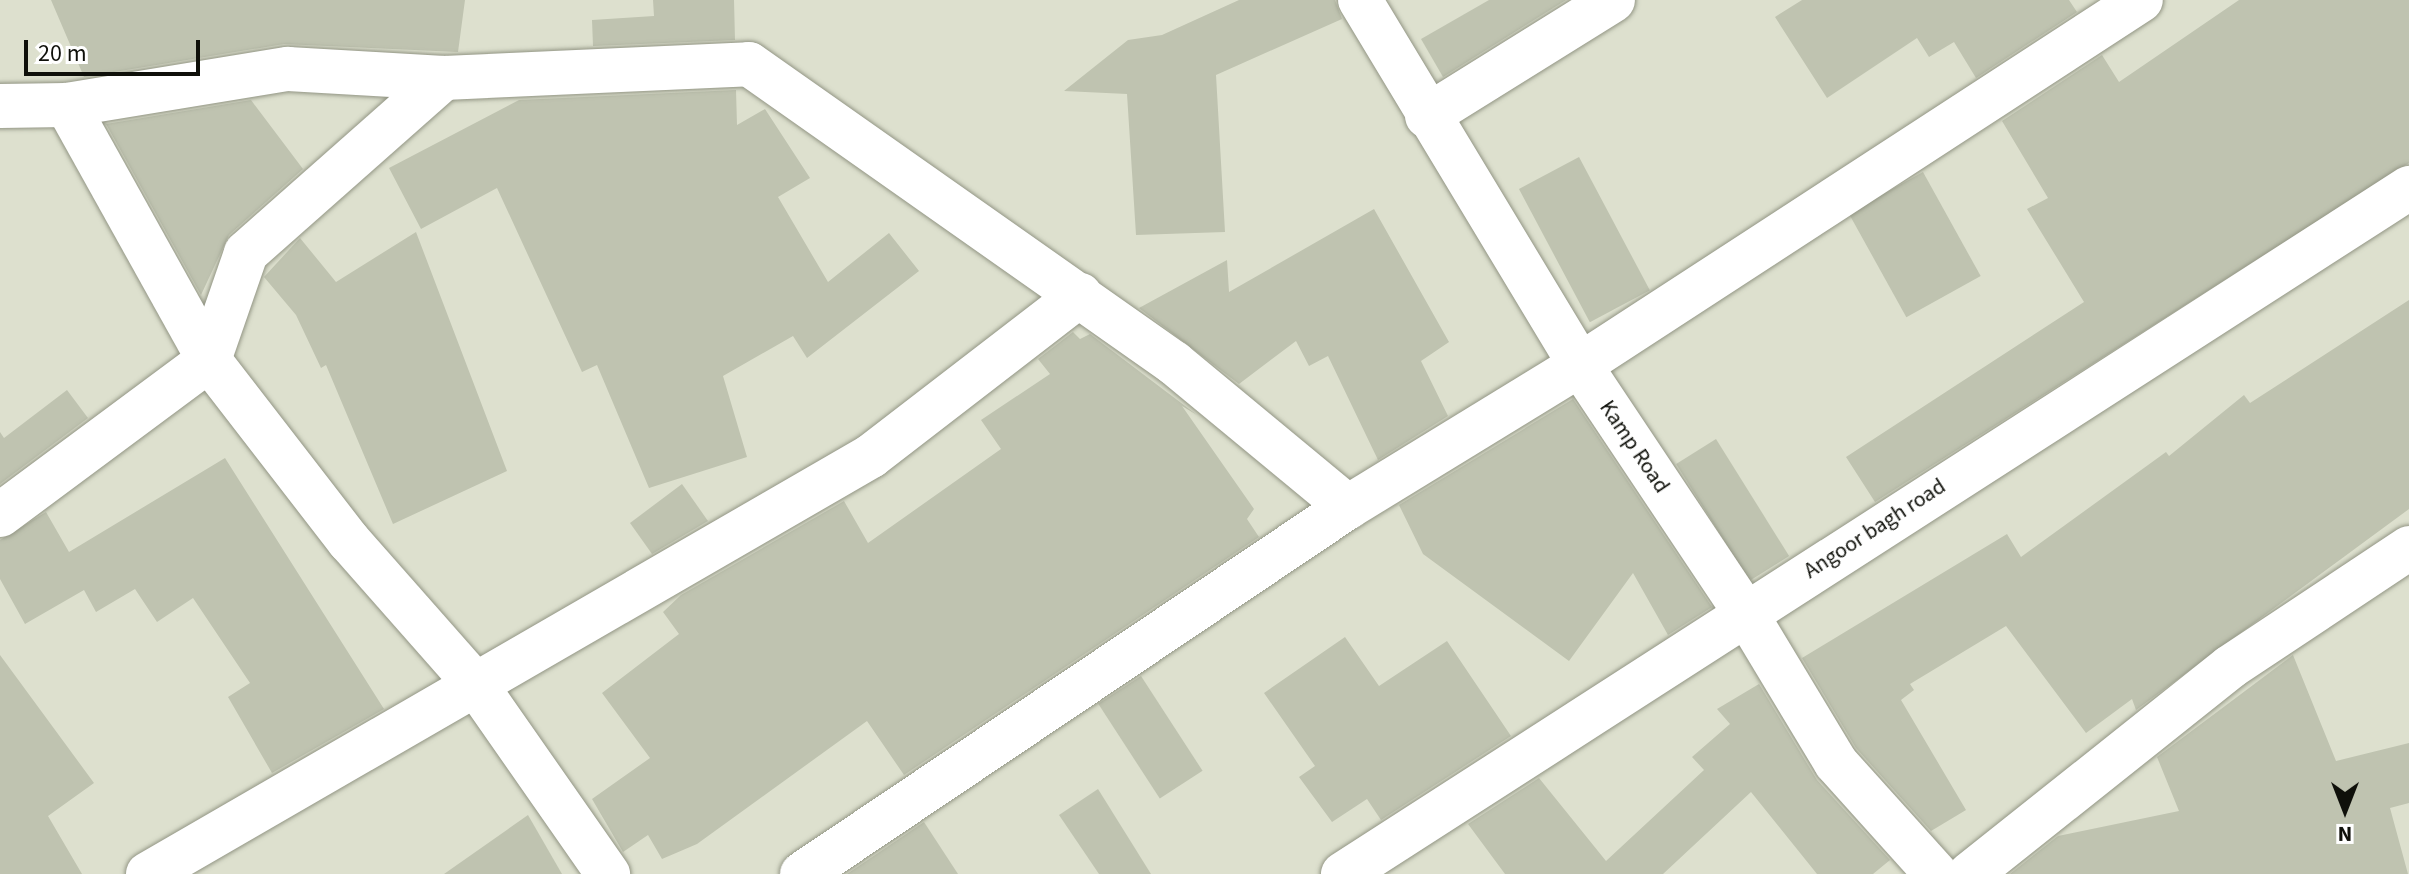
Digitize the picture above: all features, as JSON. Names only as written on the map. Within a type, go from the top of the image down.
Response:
[{"type":"street","name":"Kamp Road","points":[[1360,0],[1427,116],[1580,365],[1745,612],[1836,763],[1936,874]]},
{"type":"street","points":[[1427,116],[1613,0]]},
{"type":"street","points":[[802,874],[1348,507],[1580,365],[2141,0]]},
{"type":"street","points":[[0,106],[67,105],[288,69],[444,78],[749,64],[1174,363],[1348,507]]},
{"type":"street","points":[[0,515],[209,360],[246,253],[444,78]]},
{"type":"street","points":[[67,105],[209,360],[349,541],[476,685],[608,874]]},
{"type":"street","name":"Angoor bagh road","points":[[1343,874],[1745,612],[2409,188]]},
{"type":"street","points":[[148,874],[871,456],[1080,295]]},
{"type":"street","points":[[1970,874],[2230,667],[2409,548]]},
{"type":"building","points":[[51,0],[465,0],[458,52],[284,44],[84,77]]},
{"type":"building","points":[[653,0],[734,0],[735,40],[593,46],[592,20],[654,16]]},
{"type":"building","points":[[1239,0],[1335,0],[1342,19],[1216,75],[1225,232],[1136,235],[1127,94],[1064,91],[1128,40],[1162,35]]},
{"type":"building","points":[[1489,0],[1566,0],[1443,77],[1421,39]]},
{"type":"building","points":[[1802,0],[2069,0],[2077,12],[1976,78],[1954,42],[1929,57],[1917,38],[1827,98],[1775,17]]},
{"type":"building","points":[[2239,0],[2409,0],[2409,163],[1875,502],[1846,457],[2084,302],[2027,209],[2048,198],[2002,121],[2102,55],[2119,82]]},
{"type":"building","points":[[736,90],[737,125],[765,109],[810,178],[778,197],[828,282],[889,233],[919,271],[807,358],[793,336],[723,376],[747,457],[649,488],[597,365],[582,372],[497,188],[421,229],[389,168],[519,100]]},
{"type":"building","points":[[251,100],[303,169],[229,235],[201,295],[106,124]]},
{"type":"building","points":[[1579,157],[1650,290],[1590,322],[1519,189]]},
{"type":"building","points":[[1923,172],[1981,276],[1906,317],[1849,213]]},
{"type":"building","points":[[1374,209],[1449,342],[1421,361],[1448,416],[1378,460],[1328,356],[1309,366],[1296,341],[1239,384],[1139,308],[1227,260],[1229,292]]},
{"type":"building","points":[[416,232],[507,471],[393,524],[326,365],[321,368],[296,315],[264,277],[300,238],[336,282]]},
{"type":"building","points":[[2409,300],[2409,509],[2136,710],[2132,699],[2086,733],[2006,626],[1910,684],[1914,690],[1901,700],[1966,810],[1931,831],[1856,748],[1802,658],[2007,534],[2021,557],[2166,452],[2169,456],[2244,395],[2250,403]]},
{"type":"building","points":[[1073,332],[1080,339],[1090,334],[1197,415],[1182,406],[1254,509],[1247,519],[1259,537],[904,775],[867,721],[697,844],[662,859],[648,835],[623,852],[592,799],[650,758],[602,693],[679,634],[663,612],[681,595],[844,501],[868,543],[1001,449],[981,420],[1050,374],[1038,359]]},
{"type":"building","points":[[67,390],[88,418],[0,484],[0,432],[4,438]]},
{"type":"building","points":[[1573,399],[1712,607],[1668,635],[1633,573],[1569,661],[1423,554],[1399,505]]},
{"type":"building","points":[[1716,439],[1789,556],[1749,581],[1676,464]]},
{"type":"building","points":[[225,458],[384,709],[272,773],[228,697],[250,683],[193,598],[157,622],[135,589],[96,612],[84,590],[25,624],[0,579],[0,540],[46,512],[69,552]]},
{"type":"building","points":[[682,484],[708,521],[652,554],[630,523]]},
{"type":"building","points":[[1345,637],[1379,686],[1447,641],[1511,736],[1381,820],[1367,799],[1332,822],[1299,777],[1315,766],[1264,693]]},
{"type":"building","points":[[0,655],[94,783],[48,816],[82,874],[0,874]]},
{"type":"building","points":[[2293,655],[2336,761],[2409,743],[2409,803],[2390,808],[2408,874],[2010,874],[2058,836],[2179,811],[2157,757]]},
{"type":"building","points":[[1141,676],[1203,771],[1160,799],[1098,704]]},
{"type":"building","points":[[1759,684],[1817,780],[1890,860],[1873,874],[1817,874],[1751,792],[1663,874],[1505,874],[1468,824],[1539,778],[1606,861],[1704,770],[1692,757],[1730,724],[1717,709]]},
{"type":"building","points":[[1098,789],[1151,874],[1099,874],[1059,815]]},
{"type":"building","points":[[528,815],[562,874],[444,874]]},
{"type":"building","points":[[924,822],[958,874],[847,874]]}]
